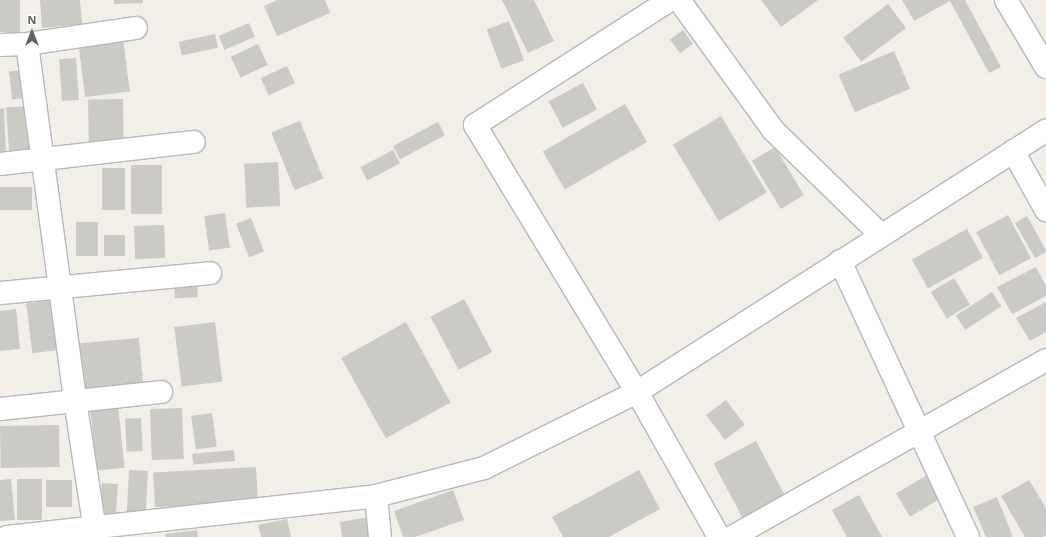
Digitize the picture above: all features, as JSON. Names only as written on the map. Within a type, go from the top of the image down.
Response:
[{"type":"street","points":[[670,0],[475,126],[637,392],[719,537]]},
{"type":"street","points":[[679,0],[773,130],[881,235]]},
{"type":"street","points":[[1006,0],[1046,67]]},
{"type":"street","points":[[0,45],[27,44],[136,28]]},
{"type":"street","points":[[27,44],[75,400],[95,533]]},
{"type":"street","points":[[7,537],[95,533],[376,496],[484,468],[637,392],[1046,130]]},
{"type":"street","points":[[0,164],[194,142]]},
{"type":"street","points":[[1012,151],[1046,210]]},
{"type":"street","points":[[840,261],[968,537]]},
{"type":"street","points":[[0,293],[210,274]]},
{"type":"street","points":[[732,537],[1046,360]]},
{"type":"street","points":[[0,409],[161,392]]},
{"type":"street","points":[[376,496],[380,537]]},
{"type":"building","points":[[0,0],[20,0],[20,32],[0,32]]},
{"type":"building","points":[[40,0],[80,0],[82,24],[42,28]]},
{"type":"building","points":[[114,0],[143,0],[143,3],[114,4]]},
{"type":"building","points":[[277,0],[325,0],[330,13],[277,36],[264,6]]},
{"type":"building","points":[[502,0],[534,0],[554,41],[528,53]]},
{"type":"building","points":[[761,0],[818,0],[781,27]]},
{"type":"building","points":[[902,0],[965,0],[1001,67],[989,73],[950,1],[914,21]]},
{"type":"building","points":[[888,4],[906,28],[861,62],[843,38]]},
{"type":"building","points":[[509,21],[524,60],[502,69],[487,30]]},
{"type":"building","points":[[249,23],[255,37],[224,50],[219,36]]},
{"type":"building","points":[[683,30],[693,44],[680,53],[670,39]]},
{"type":"building","points":[[215,34],[218,48],[182,55],[179,42]]},
{"type":"building","points":[[123,37],[130,92],[85,97],[78,42]]},
{"type":"building","points":[[258,44],[268,65],[241,78],[231,57]]},
{"type":"building","points":[[894,51],[910,89],[855,112],[839,74]]},
{"type":"building","points":[[76,58],[79,100],[62,101],[59,59]]},
{"type":"building","points":[[287,66],[295,83],[269,95],[261,78]]},
{"type":"building","points":[[24,70],[27,98],[12,99],[9,72]]},
{"type":"building","points":[[583,83],[597,109],[563,128],[549,101]]},
{"type":"building","points":[[123,99],[124,143],[89,144],[88,100]]},
{"type":"building","points":[[625,104],[647,142],[565,190],[543,152]]},
{"type":"building","points":[[28,106],[31,151],[9,152],[6,108]]},
{"type":"building","points":[[4,108],[6,157],[0,157],[0,109]]},
{"type":"building","points":[[721,116],[767,192],[719,221],[673,145]]},
{"type":"building","points":[[300,121],[323,178],[294,190],[271,133]]},
{"type":"building","points":[[438,122],[445,135],[400,159],[393,146]]},
{"type":"building","points":[[775,147],[804,195],[781,209],[752,161]]},
{"type":"building","points":[[393,150],[400,163],[367,181],[360,167]]},
{"type":"building","points":[[278,162],[280,206],[246,208],[244,164]]},
{"type":"building","points":[[131,165],[162,165],[162,214],[131,214]]},
{"type":"building","points":[[102,168],[125,168],[125,210],[102,210]]},
{"type":"building","points":[[0,187],[32,187],[32,210],[0,210]]},
{"type":"building","points":[[225,213],[230,248],[209,251],[204,216]]},
{"type":"building","points":[[1008,215],[1031,258],[999,275],[976,232]]},
{"type":"building","points":[[1027,216],[1046,250],[1046,252],[1035,258],[1015,223]]},
{"type":"building","points":[[251,218],[264,252],[249,257],[236,224]]},
{"type":"building","points":[[76,222],[98,222],[98,256],[76,256]]},
{"type":"building","points":[[164,225],[165,258],[135,259],[134,226]]},
{"type":"building","points":[[967,229],[983,258],[928,288],[912,260]]},
{"type":"building","points":[[104,235],[125,235],[125,256],[104,256]]},
{"type":"building","points":[[1036,267],[1046,286],[1046,296],[1012,314],[997,287]]},
{"type":"building","points":[[954,278],[970,305],[947,318],[931,292]]},
{"type":"building","points":[[197,284],[198,297],[175,299],[174,286]]},
{"type":"building","points":[[992,292],[1001,306],[965,330],[956,315]]},
{"type":"building","points":[[464,299],[492,352],[459,370],[430,317]]},
{"type":"building","points":[[55,300],[61,350],[32,353],[26,304]]},
{"type":"building","points":[[1046,302],[1046,332],[1030,341],[1016,318]]},
{"type":"building","points":[[16,309],[20,349],[0,351],[0,311]]},
{"type":"building","points":[[215,322],[222,382],[182,387],[174,327]]},
{"type":"building","points":[[406,322],[451,402],[386,438],[341,358]]},
{"type":"building","points":[[139,338],[143,386],[83,391],[79,343]]},
{"type":"building","points":[[726,400],[745,425],[725,440],[706,415]]},
{"type":"building","points":[[118,405],[125,468],[97,471],[90,408]]},
{"type":"building","points":[[182,408],[184,459],[152,460],[150,409]]},
{"type":"building","points":[[212,413],[217,447],[196,450],[191,416]]},
{"type":"building","points":[[141,418],[143,451],[127,452],[125,419]]},
{"type":"building","points":[[59,425],[60,467],[1,468],[0,426]]},
{"type":"building","points":[[756,441],[786,498],[744,520],[714,464]]},
{"type":"building","points":[[234,450],[235,461],[193,465],[192,454]]},
{"type":"building","points":[[256,467],[258,502],[155,507],[153,472]]},
{"type":"building","points":[[129,470],[148,471],[145,519],[126,518]]},
{"type":"building","points":[[639,470],[660,509],[609,537],[563,537],[552,517]]},
{"type":"building","points":[[927,475],[941,498],[910,517],[896,494]]},
{"type":"building","points":[[11,479],[15,520],[0,521],[0,480]]},
{"type":"building","points":[[17,479],[42,479],[42,520],[17,520]]},
{"type":"building","points":[[46,480],[72,480],[72,507],[46,507]]},
{"type":"building","points":[[1029,480],[1046,508],[1046,535],[1043,537],[1025,537],[1001,496]]},
{"type":"building","points":[[102,483],[118,484],[116,517],[100,516]]},
{"type":"building","points":[[453,490],[464,520],[415,537],[403,537],[394,511]]},
{"type":"building","points":[[859,495],[882,537],[847,537],[832,510]]},
{"type":"building","points":[[997,497],[1013,537],[986,537],[973,507]]},
{"type":"building","points":[[369,517],[372,537],[342,537],[340,522]]},
{"type":"building","points":[[287,519],[291,537],[261,537],[258,525]]},
{"type":"building","points":[[197,530],[198,537],[166,537],[165,534]]}]
